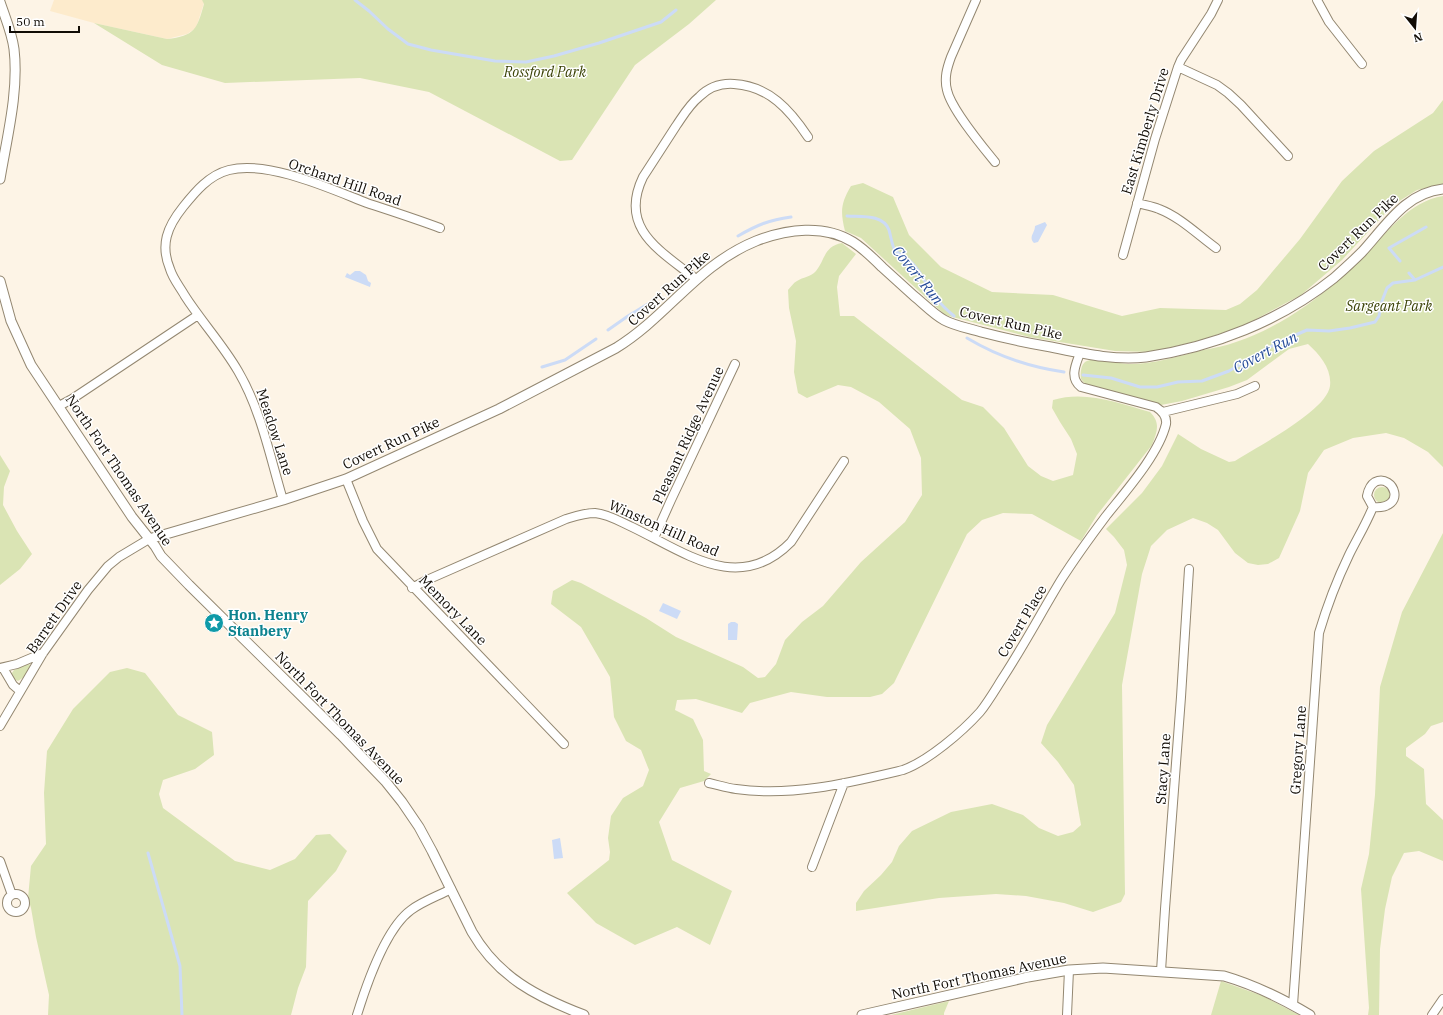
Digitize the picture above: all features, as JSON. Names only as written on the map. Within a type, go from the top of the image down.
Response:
[{"type":"street","points":[[976,0],[947,67],[946,83],[950,98],[965,122],[995,162]]},
{"type":"street","name":"East Kimberly Drive","points":[[1122,255],[1155,139],[1178,67],[1218,0]]},
{"type":"street","points":[[1317,0],[1329,22],[1362,64]]},
{"type":"street","points":[[0,2],[14,47],[15,65],[12,109],[0,179]]},
{"type":"street","points":[[1178,67],[1228,93],[1241,104],[1288,156]]},
{"type":"street","points":[[696,279],[651,244],[638,223],[635,212],[637,189],[643,177],[690,106],[708,89],[718,84],[728,83],[749,85],[763,91],[786,108],[808,137]]},
{"type":"street","name":"Orchard Hill Road","points":[[198,315],[170,270],[166,256],[166,239],[173,221],[186,204],[209,180],[220,173],[244,168],[261,169],[292,176],[440,228]]},
{"type":"street","name":"Covert Run Pike","points":[[149,539],[283,500],[346,479],[499,409],[616,348],[634,337],[696,279],[725,257],[739,249],[768,237],[794,231],[817,230],[846,238],[859,246],[926,306],[942,319],[950,323],[998,337],[1080,353],[1116,358],[1142,358],[1186,349],[1219,340],[1248,329],[1289,309],[1334,277],[1361,252],[1389,220],[1407,204],[1434,190],[1443,189]]},
{"type":"street","points":[[1137,203],[1167,212],[1216,248]]},
{"type":"street","name":"North Fort Thomas Avenue","points":[[0,281],[11,321],[32,366],[112,488],[161,556],[345,738],[386,782],[419,827],[479,944],[494,963],[535,993],[563,1007],[584,1015]]},
{"type":"street","points":[[59,406],[72,399],[198,315]]},
{"type":"street","name":"Meadow Lane","points":[[198,315],[233,363],[246,387],[259,419],[283,500]]},
{"type":"street","points":[[1080,353],[1074,367],[1074,375],[1077,384],[1080,387],[1156,407],[1163,412],[1237,394],[1255,386]]},
{"type":"street","name":"Pleasant Ridge Avenue","points":[[654,538],[736,364]]},
{"type":"street","name":"Covert Place","points":[[709,783],[735,789],[759,791],[791,791],[826,787],[912,766],[941,747],[980,712],[1009,669],[1061,580],[1092,534],[1127,491],[1160,440],[1166,423],[1163,412]]},
{"type":"street","name":"Winston Hill Road","points":[[412,588],[566,519],[582,514],[597,513],[691,556],[717,566],[737,569],[750,567],[764,562],[782,552],[797,536],[844,461]]},
{"type":"street","name":"Memory Lane","points":[[346,479],[363,521],[377,549],[412,588],[564,744]]},
{"type":"street","name":"Gregory Lane","points":[[1293,1005],[1319,634],[1327,606],[1335,587],[1373,507]]},
{"type":"street","name":"Barrett Drive","points":[[0,726],[43,653],[88,590],[108,566],[119,557],[149,539]]},
{"type":"street","name":"Stacy Lane","points":[[1161,971],[1164,909],[1181,697],[1189,569]]},
{"type":"street","points":[[20,691],[13,685],[1,668],[17,664],[43,653]]},
{"type":"street","points":[[812,867],[844,783]]},
{"type":"street","points":[[0,861],[12,895]]},
{"type":"street","points":[[357,1015],[368,983],[391,932],[398,922],[412,909],[452,890]]},
{"type":"street","name":"North Fort Thomas Avenue","points":[[862,1015],[1028,977],[1069,970],[1103,968],[1224,976],[1276,996],[1310,1015]]},
{"type":"street","points":[[1067,1015],[1069,970]]},
{"type":"street","points":[[1432,1015],[1443,999]]},
{"type":"shaded area","points":[[54,0],[202,0],[204,3],[196,28],[187,34],[167,39],[94,23],[50,11]]},
{"type":"green space","name":"Rossford Park","points":[[202,0],[716,0],[689,24],[635,65],[572,160],[560,161],[429,92],[360,78],[225,83],[162,65],[94,23],[167,39],[176,38],[189,33],[197,25],[204,4]]},
{"type":"green space","points":[[1443,100],[1443,184],[1417,190],[1393,205],[1342,260],[1301,295],[1243,326],[1201,340],[1151,352],[1115,351],[1029,337],[945,315],[861,238],[845,231],[843,224],[843,202],[851,186],[863,183],[893,197],[909,235],[941,267],[992,292],[1053,295],[1122,316],[1160,308],[1226,310],[1240,304],[1257,290],[1300,239],[1342,181],[1374,151],[1433,113]]},
{"type":"green space","name":"Sargeant Park","points":[[1443,196],[1443,467],[1428,452],[1404,438],[1386,433],[1353,438],[1324,450],[1308,473],[1300,511],[1279,558],[1268,564],[1258,565],[1248,563],[1235,553],[1218,530],[1207,523],[1193,518],[1167,530],[1151,546],[1142,574],[1122,685],[1125,894],[1121,902],[1093,912],[1064,903],[1026,896],[996,894],[939,898],[856,911],[856,903],[864,891],[892,862],[899,846],[912,831],[951,812],[992,804],[1023,815],[1039,828],[1058,836],[1073,832],[1081,825],[1074,785],[1058,762],[1041,743],[1047,725],[1115,613],[1127,565],[1124,550],[1106,529],[1142,493],[1162,466],[1178,434],[1201,449],[1229,462],[1235,461],[1289,428],[1304,417],[1326,396],[1330,386],[1327,368],[1321,358],[1308,344],[1289,349],[1247,380],[1182,401],[1161,405],[1086,385],[1081,379],[1083,364],[1087,361],[1097,359],[1124,364],[1138,364],[1157,361],[1228,345],[1250,337],[1292,315],[1317,298],[1341,278],[1389,229],[1409,211],[1419,204]]},
{"type":"green space","points":[[842,243],[856,254],[839,276],[837,287],[840,316],[854,316],[962,400],[983,407],[1004,428],[1028,466],[1041,476],[1053,481],[1073,475],[1077,454],[1071,439],[1052,408],[1053,400],[1077,396],[1090,397],[1150,412],[1157,424],[1155,436],[1152,445],[1097,515],[1081,541],[1032,514],[1003,513],[982,520],[967,534],[894,683],[882,694],[870,697],[827,697],[791,692],[750,703],[742,713],[696,699],[677,700],[675,710],[693,719],[703,740],[704,771],[711,774],[704,781],[680,788],[659,822],[672,860],[732,891],[710,945],[677,927],[635,945],[596,923],[567,893],[609,860],[610,852],[608,838],[611,816],[623,798],[643,786],[649,770],[641,750],[626,741],[614,717],[610,677],[581,627],[551,604],[553,591],[572,580],[581,583],[646,618],[676,637],[743,667],[758,678],[765,677],[776,664],[785,640],[802,622],[823,606],[861,562],[905,522],[922,495],[921,458],[910,429],[879,402],[851,387],[838,385],[807,398],[798,393],[794,372],[796,341],[789,308],[788,290],[799,280],[814,273],[828,250]]},
{"type":"green space","points":[[0,455],[10,471],[4,487],[3,505],[32,554],[20,569],[0,585]]},
{"type":"green space","points":[[1379,487],[1385,487],[1390,492],[1388,501],[1385,503],[1379,503],[1374,498],[1374,492]]},
{"type":"green space","points":[[1443,533],[1443,722],[1431,726],[1425,734],[1406,748],[1406,756],[1424,769],[1426,804],[1443,820],[1443,861],[1419,851],[1404,853],[1392,877],[1385,909],[1380,949],[1379,1015],[1368,1015],[1369,1008],[1361,889],[1369,854],[1375,795],[1380,687],[1402,612]]},
{"type":"green space","points":[[28,664],[31,665],[24,677],[18,681],[12,678],[12,673],[14,670]]},
{"type":"green space","points":[[127,668],[145,673],[178,715],[212,732],[214,755],[195,769],[163,780],[159,794],[163,808],[235,861],[270,870],[295,859],[316,835],[330,834],[347,851],[336,871],[308,901],[306,967],[298,988],[291,1015],[48,1015],[49,995],[28,898],[31,866],[46,844],[44,793],[47,751],[73,709],[110,672]]},
{"type":"green space","points":[[1221,981],[1263,996],[1299,1015],[1211,1015]]},
{"type":"green space","points":[[949,1001],[944,1015],[891,1015]]},
{"type":"water","points":[[1045,222],[1047,225],[1038,242],[1034,243],[1032,241],[1032,237],[1035,226]]},
{"type":"water","points":[[355,271],[360,271],[366,275],[368,281],[371,283],[370,287],[345,277],[347,273],[350,275]]},
{"type":"water","points":[[663,603],[681,611],[677,619],[659,611]]},
{"type":"water","points":[[731,622],[738,624],[737,640],[728,640],[728,624]]},
{"type":"water","points":[[560,838],[563,858],[554,859],[552,840]]},
{"type":"waterway","points":[[355,0],[388,29],[408,44],[431,50],[495,61],[526,62],[554,56],[599,43],[661,22],[676,10]]},
{"type":"waterway","name":"Covert Run","points":[[847,216],[871,217],[882,221],[889,230],[895,251],[910,261],[940,302],[954,316]]},
{"type":"waterway","name":"Covert Run","points":[[738,236],[763,224],[791,217]]},
{"type":"waterway","points":[[1400,261],[1389,248],[1426,227]]},
{"type":"waterway","name":"Covert Run","points":[[1083,375],[1111,378],[1140,387],[1157,387],[1178,382],[1202,381],[1229,371],[1277,343],[1307,330],[1329,331],[1375,322],[1379,316],[1382,301],[1387,288],[1393,283],[1415,280],[1443,267]]},
{"type":"waterway","name":"Covert Run","points":[[1409,273],[1415,280]]},
{"type":"waterway","name":"Covert Run","points":[[608,330],[656,299]]},
{"type":"waterway","name":"Covert Run","points":[[967,338],[1014,360],[1038,367],[1064,372]]},
{"type":"waterway","name":"Covert Run","points":[[542,367],[565,360],[596,339]]},
{"type":"waterway","points":[[148,853],[180,966],[182,1015]]},
{"type":"place","name":"Hon. Henry Stanbery","points":[[214,623]]}]
